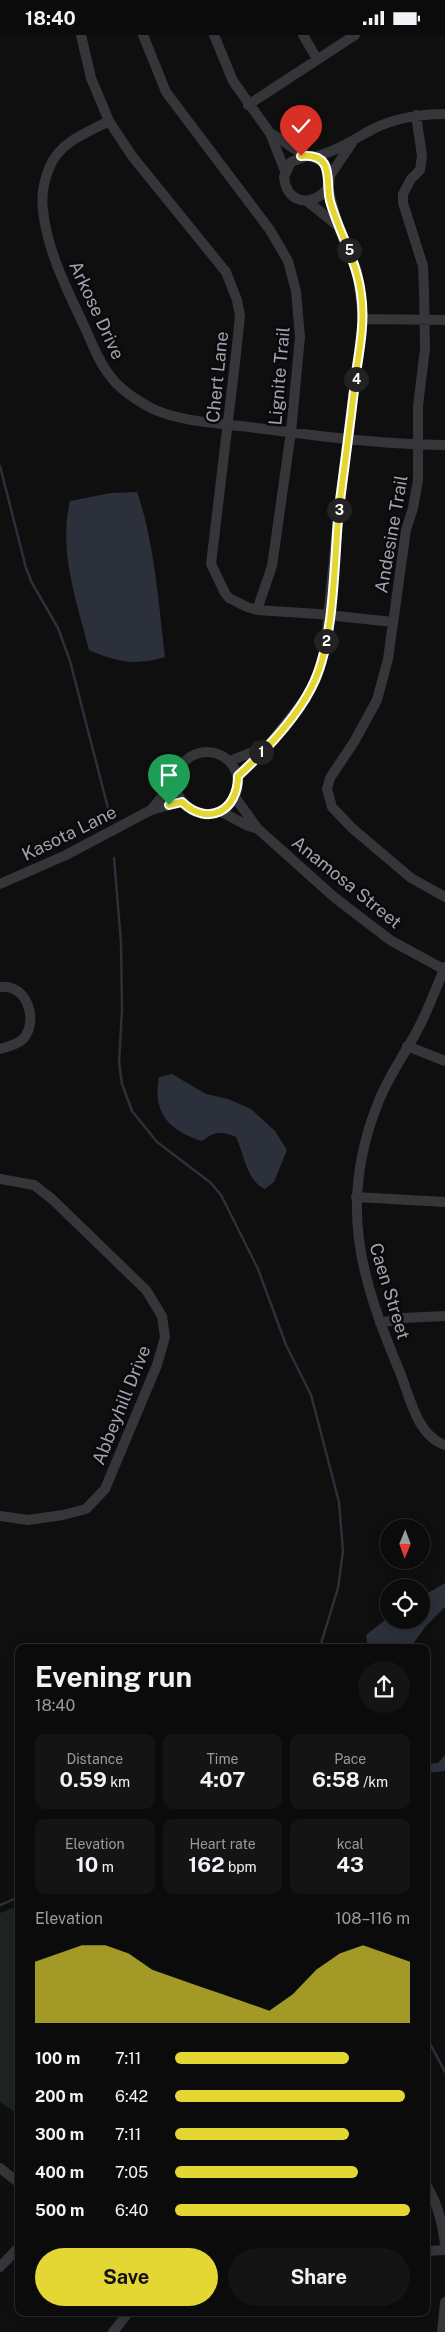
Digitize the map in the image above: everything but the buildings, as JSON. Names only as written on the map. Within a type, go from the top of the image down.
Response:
[{"type":"street","name":"Chert Lane","points":[[81,35],[91,78],[109,121],[132,155],[226,272],[233,286],[240,316],[211,564],[220,586],[229,598],[257,610],[393,622]]},
{"type":"street","name":"Lignite Trail","points":[[143,35],[166,92],[270,230],[288,261],[296,291],[300,337],[291,432],[272,566],[257,610]]},
{"type":"street","points":[[214,35],[227,70],[248,105],[270,133],[285,171],[285,183],[290,194],[295,198],[307,201],[338,226]]},
{"type":"street","points":[[303,35],[317,59]]},
{"type":"street","points":[[248,105],[355,35]]},
{"type":"street","points":[[285,171],[291,162],[310,156],[326,154],[352,143],[380,126],[416,115],[445,113]]},
{"type":"street","name":"Andesine Trail","points":[[416,115],[422,156],[420,170],[411,179],[403,194],[403,203],[423,266],[425,349],[418,406],[418,480],[413,508],[406,530],[388,659],[377,700],[358,735],[330,777],[327,789],[332,807],[352,828],[410,878],[445,897]]},
{"type":"street","name":"Arkose Drive","points":[[109,121],[66,145],[53,160],[44,185],[42,207],[44,224],[69,293],[111,378],[130,395],[154,409],[172,415],[291,432],[418,445],[445,445]]},
{"type":"street","points":[[230,761],[264,747],[271,742],[298,709],[316,679],[325,649],[330,615],[348,438],[363,319],[357,271],[338,226],[324,164],[270,133]]},
{"type":"street","points":[[307,201],[319,197],[352,143]]},
{"type":"street","points":[[363,319],[445,320]]},
{"type":"street","points":[[238,776],[230,761],[215,754],[207,753],[189,758],[183,763],[176,786],[182,802],[193,811],[204,814],[222,812],[228,808],[234,796],[238,776],[260,755],[264,747]]},
{"type":"street","name":"Kasota Lane","points":[[151,810],[161,798],[176,786]]},
{"type":"street","name":"Anamosa Street","points":[[234,796],[258,829],[362,919],[397,944],[445,969]]},
{"type":"street","name":"Kasota Lane","points":[[0,884],[66,855],[151,810],[182,802]]},
{"type":"street","name":"Anamosa Street","points":[[222,812],[248,826],[258,829]]},
{"type":"street","name":"Caen Street","points":[[445,969],[422,1023],[407,1046],[378,1103],[367,1137],[356,1197],[359,1251],[380,1323],[417,1418],[430,1436],[445,1445]]},
{"type":"street","points":[[0,987],[4,986],[18,991],[26,1001],[31,1015],[29,1029],[24,1039],[0,1049]]},
{"type":"street","points":[[407,1046],[445,1061]]},
{"type":"street","name":"Abbeyhill Drive","points":[[0,1179],[34,1185],[52,1199],[146,1290],[162,1316],[165,1337],[157,1365],[105,1489],[86,1509],[63,1515],[28,1520],[0,1516]]},
{"type":"street","points":[[356,1197],[445,1202]]},
{"type":"street","points":[[380,1323],[403,1319],[445,1316]]},
{"type":"street","points":[[0,2168],[15,2180]]},
{"type":"street","points":[[430,2191],[442,2221],[445,2244]]},
{"type":"street","points":[[430,2251],[445,2250]]},
{"type":"street","points":[[0,2267],[15,2251]]},
{"type":"street","points":[[442,2332],[445,2302]]},
{"type":"street","points":[[114,2332],[126,2316]]},
{"type":"shaded area","points":[[137,492],[152,552],[165,657],[135,662],[117,660],[89,650],[70,576],[66,539],[70,501],[111,493]]},
{"type":"shaded area","points":[[172,1074],[206,1094],[228,1099],[251,1109],[275,1131],[287,1150],[274,1182],[265,1189],[254,1180],[236,1137],[218,1133],[202,1141],[180,1132],[172,1126],[161,1110],[157,1089],[159,1077]]},
{"type":"shaded area","points":[[445,1583],[445,1607],[430,1622],[430,1592]]},
{"type":"shaded area","points":[[380,1624],[380,1629],[424,1629],[413,1644],[368,1644],[366,1635]]},
{"type":"shaded area","points":[[445,1755],[445,1771],[430,1773],[430,1764],[438,1763]]},
{"type":"shaded area","points":[[15,1907],[15,2112],[0,2102],[0,1913]]},
{"type":"waterway","points":[[0,466],[26,568],[32,583],[58,628],[70,661],[108,808]]},
{"type":"waterway","points":[[114,858],[121,942],[122,1010],[119,1062],[122,1084],[132,1111],[157,1142],[211,1183],[221,1195],[258,1269],[286,1345],[311,1395],[339,1502],[343,1551],[338,1588],[321,1644]]},
{"type":"waterway","points":[[0,1905],[15,1899]]},
{"type":"waterway","points":[[430,2044],[445,2072]]},
{"type":"route","points":[[169,805],[182,802],[193,811],[204,814],[222,812],[228,808],[237,788],[238,776],[260,755],[264,747],[271,742],[305,699],[316,679],[325,649],[330,615],[339,508],[363,319],[357,271],[332,207],[328,187],[328,170],[319,159],[301,156]]}]
